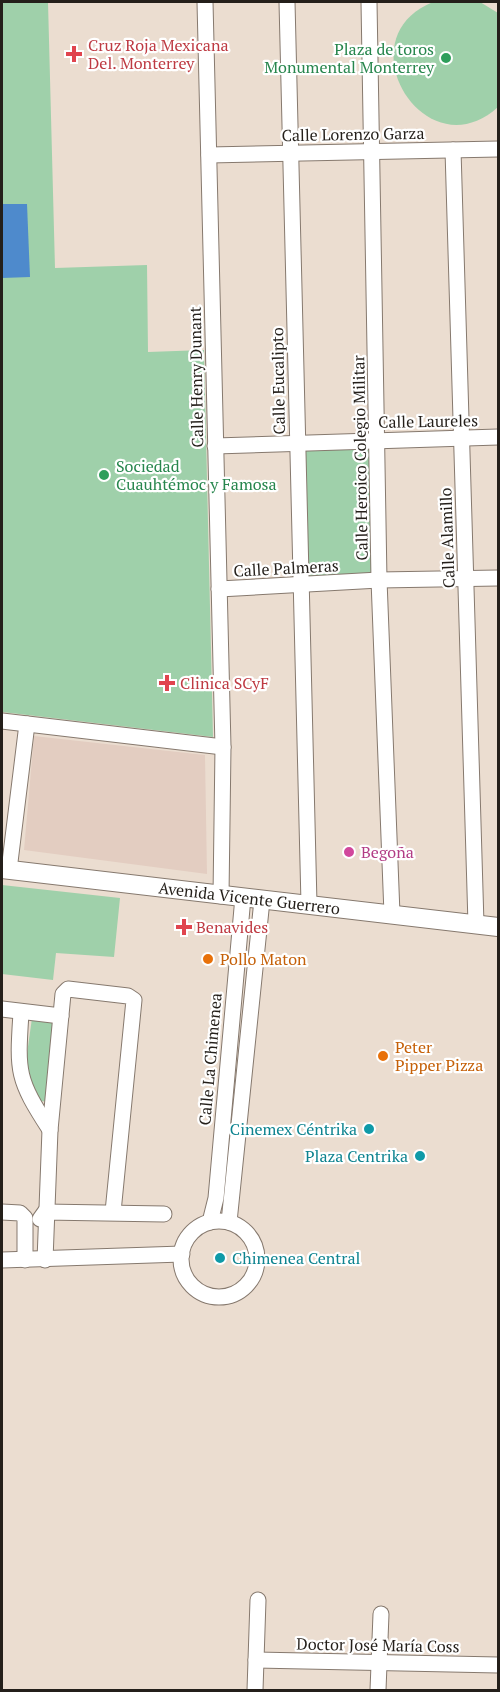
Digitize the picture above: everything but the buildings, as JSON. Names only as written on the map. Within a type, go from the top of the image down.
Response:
[{"type":"main road","name":"Avenida Vicente Guerrero","points":[[5,869],[498,927]]},
{"type":"street","name":"Calle Henry Dunant","points":[[205,2],[222,747],[221,896]]},
{"type":"street","name":"Calle Eucalipto","points":[[287,2],[309,904]]},
{"type":"street","name":"Calle Heroico Colegio Militar","points":[[369,2],[379,580],[392,914]]},
{"type":"street","name":"Calle Lorenzo Garza","points":[[209,155],[498,149]]},
{"type":"street","name":"Calle Alamillo","points":[[453,150],[476,924]]},
{"type":"street","name":"Calle Laureles","points":[[215,446],[498,437]]},
{"type":"street","name":"Calle Palmeras","points":[[219,589],[379,580],[498,578]]},
{"type":"street","points":[[2,721],[222,747]]},
{"type":"street","points":[[5,869],[27,724]]},
{"type":"street","name":"Calle La Chimenea","points":[[210,1222],[216,1198],[243,897]]},
{"type":"street","points":[[229,1222],[262,900]]},
{"type":"street","points":[[36,1260],[45,1212],[63,994],[68,989],[128,996],[134,1000],[113,1212]]},
{"type":"street","points":[[2,1009],[61,1016]]},
{"type":"street","points":[[21,1013],[19,1072],[28,1095],[50,1130]]},
{"type":"street","points":[[2,1212],[21,1213],[25,1218],[36,1260]]},
{"type":"street","points":[[45,1212],[164,1214]]},
{"type":"street","points":[[210,1222],[229,1222],[246,1232],[256,1250],[255,1273],[240,1291],[218,1298],[196,1290],[183,1272],[182,1254],[189,1236],[198,1227],[210,1222]]},
{"type":"street","points":[[2,1260],[182,1254]]},
{"type":"street","points":[[255,1690],[258,1600]]},
{"type":"street","points":[[378,1690],[381,1614]]},
{"type":"street","name":"Doctor José María Coss","points":[[256,1660],[498,1665]]},
{"type":"shaded area","points":[[34,736],[205,755],[207,874],[24,850]]},
{"type":"green space","name":"Sociedad Cuauhtémoc y Famosa","points":[[2,2],[48,2],[55,268],[147,265],[148,352],[204,350],[213,737],[2,712]]},
{"type":"green space","name":"Plaza de toros Monumental Monterrey","points":[[433,2],[480,2],[498,13],[498,107],[471,123],[444,124],[422,112],[404,93],[395,68],[395,43],[407,20]]},
{"type":"green space","points":[[375,445],[376,574],[304,577],[301,446]]},
{"type":"green space","points":[[2,885],[120,898],[114,957],[56,953],[53,980],[2,974]]},
{"type":"green space","points":[[32,1018],[56,1021],[48,1102],[41,1101],[25,1068]]},
{"type":"water","points":[[2,204],[27,204],[30,277],[2,278]]},
{"type":"place","name":"Cruz Roja Mexicana Del. Monterrey","points":[[74,54]]},
{"type":"place","name":"Plaza de toros Monumental Monterrey","points":[[446,58]]},
{"type":"place","name":"Sociedad Cuauhtémoc y Famosa","points":[[104,475]]},
{"type":"place","name":"Clinica SCyF","points":[[167,683]]},
{"type":"place","name":"Begoña","points":[[349,852]]},
{"type":"place","name":"Benavides","points":[[184,927]]},
{"type":"place","name":"Pollo Maton","points":[[208,959]]},
{"type":"place","name":"Peter Pipper Pizza","points":[[383,1056]]},
{"type":"place","name":"Cinemex Céntrika","points":[[369,1129]]},
{"type":"place","name":"Plaza Centrika","points":[[420,1156]]},
{"type":"place","name":"Chimenea Central","points":[[220,1258]]}]
